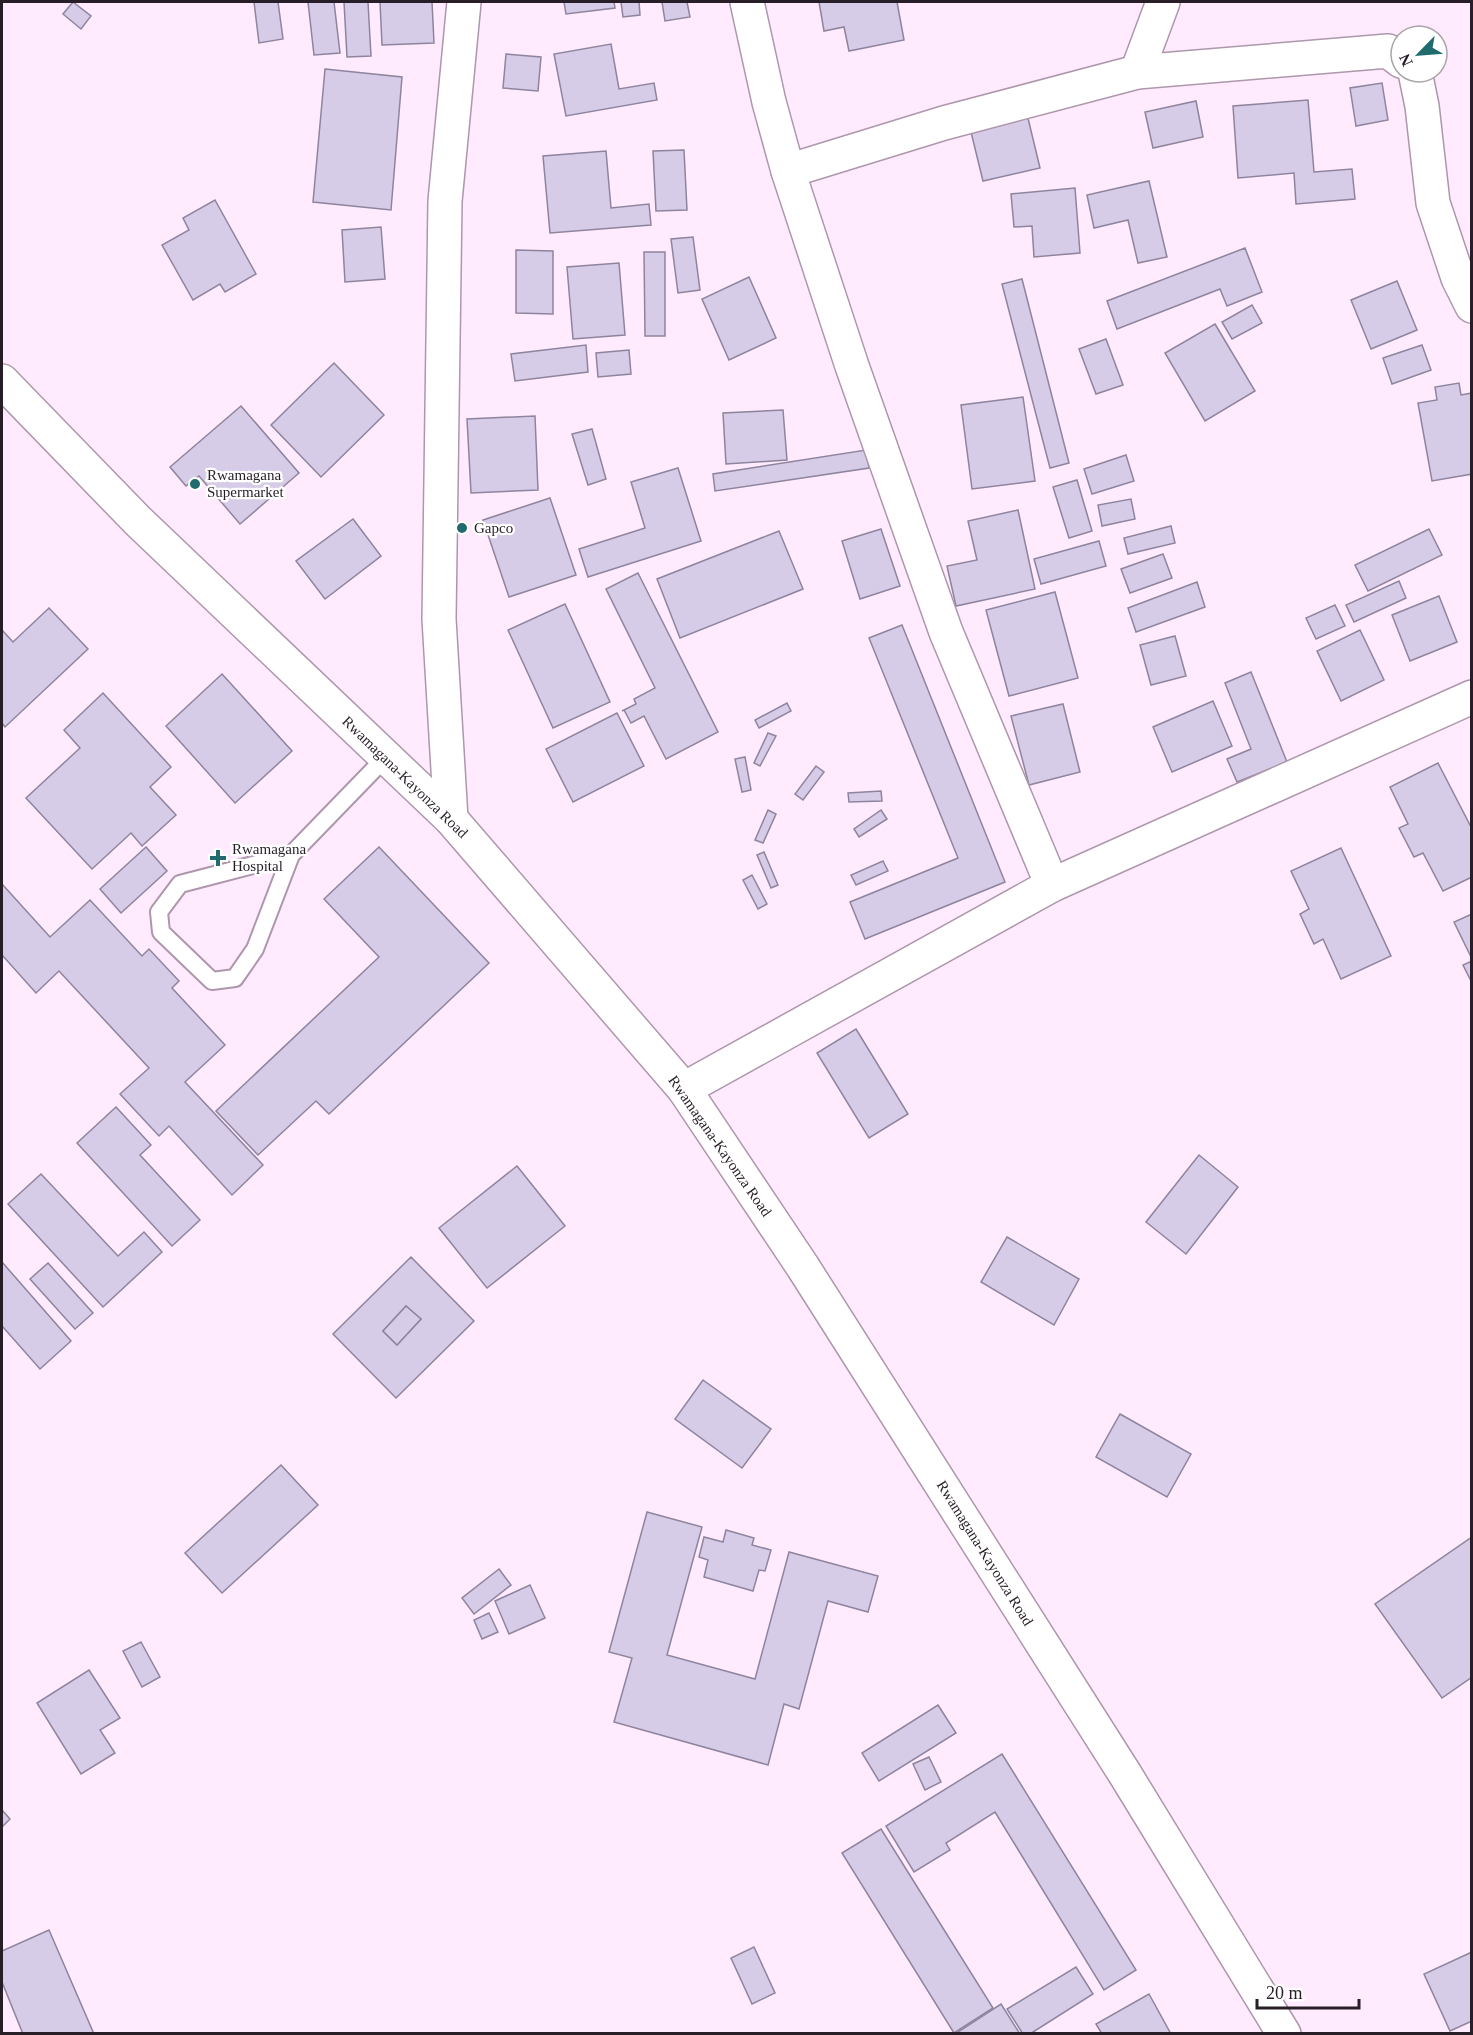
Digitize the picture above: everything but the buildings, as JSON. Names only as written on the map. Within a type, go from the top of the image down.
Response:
[{"type":"main road","points":[[451,819],[440,619],[445,201],[464,2]]},
{"type":"main road","points":[[747,2],[769,102],[788,171],[852,366],[946,632],[1052,885]]},
{"type":"main road","points":[[1137,72],[1163,2]]},
{"type":"main road","points":[[788,171],[944,123],[1137,72],[1389,52]]},
{"type":"main road","points":[[1417,84],[1422,106],[1432,203],[1458,278],[1472,306]]},
{"type":"main road","name":"Rwamagana-Kayonza Road","points":[[2,381],[138,521],[451,819],[684,1089],[816,1287],[1119,1764],[1284,2034]]},
{"type":"main road","points":[[684,1089],[1052,885],[1472,697]]},
{"type":"lane","points":[[291,855],[180,884],[159,912],[160,932],[212,981],[235,978],[255,949],[291,855],[386,757]]},
{"type":"place","name":"Rwamagana Supermarket","points":[[195,484]]},
{"type":"place","name":"Gapco","points":[[462,528]]},
{"type":"place","name":"Rwamagana Hospital","points":[[218,858]]}]
